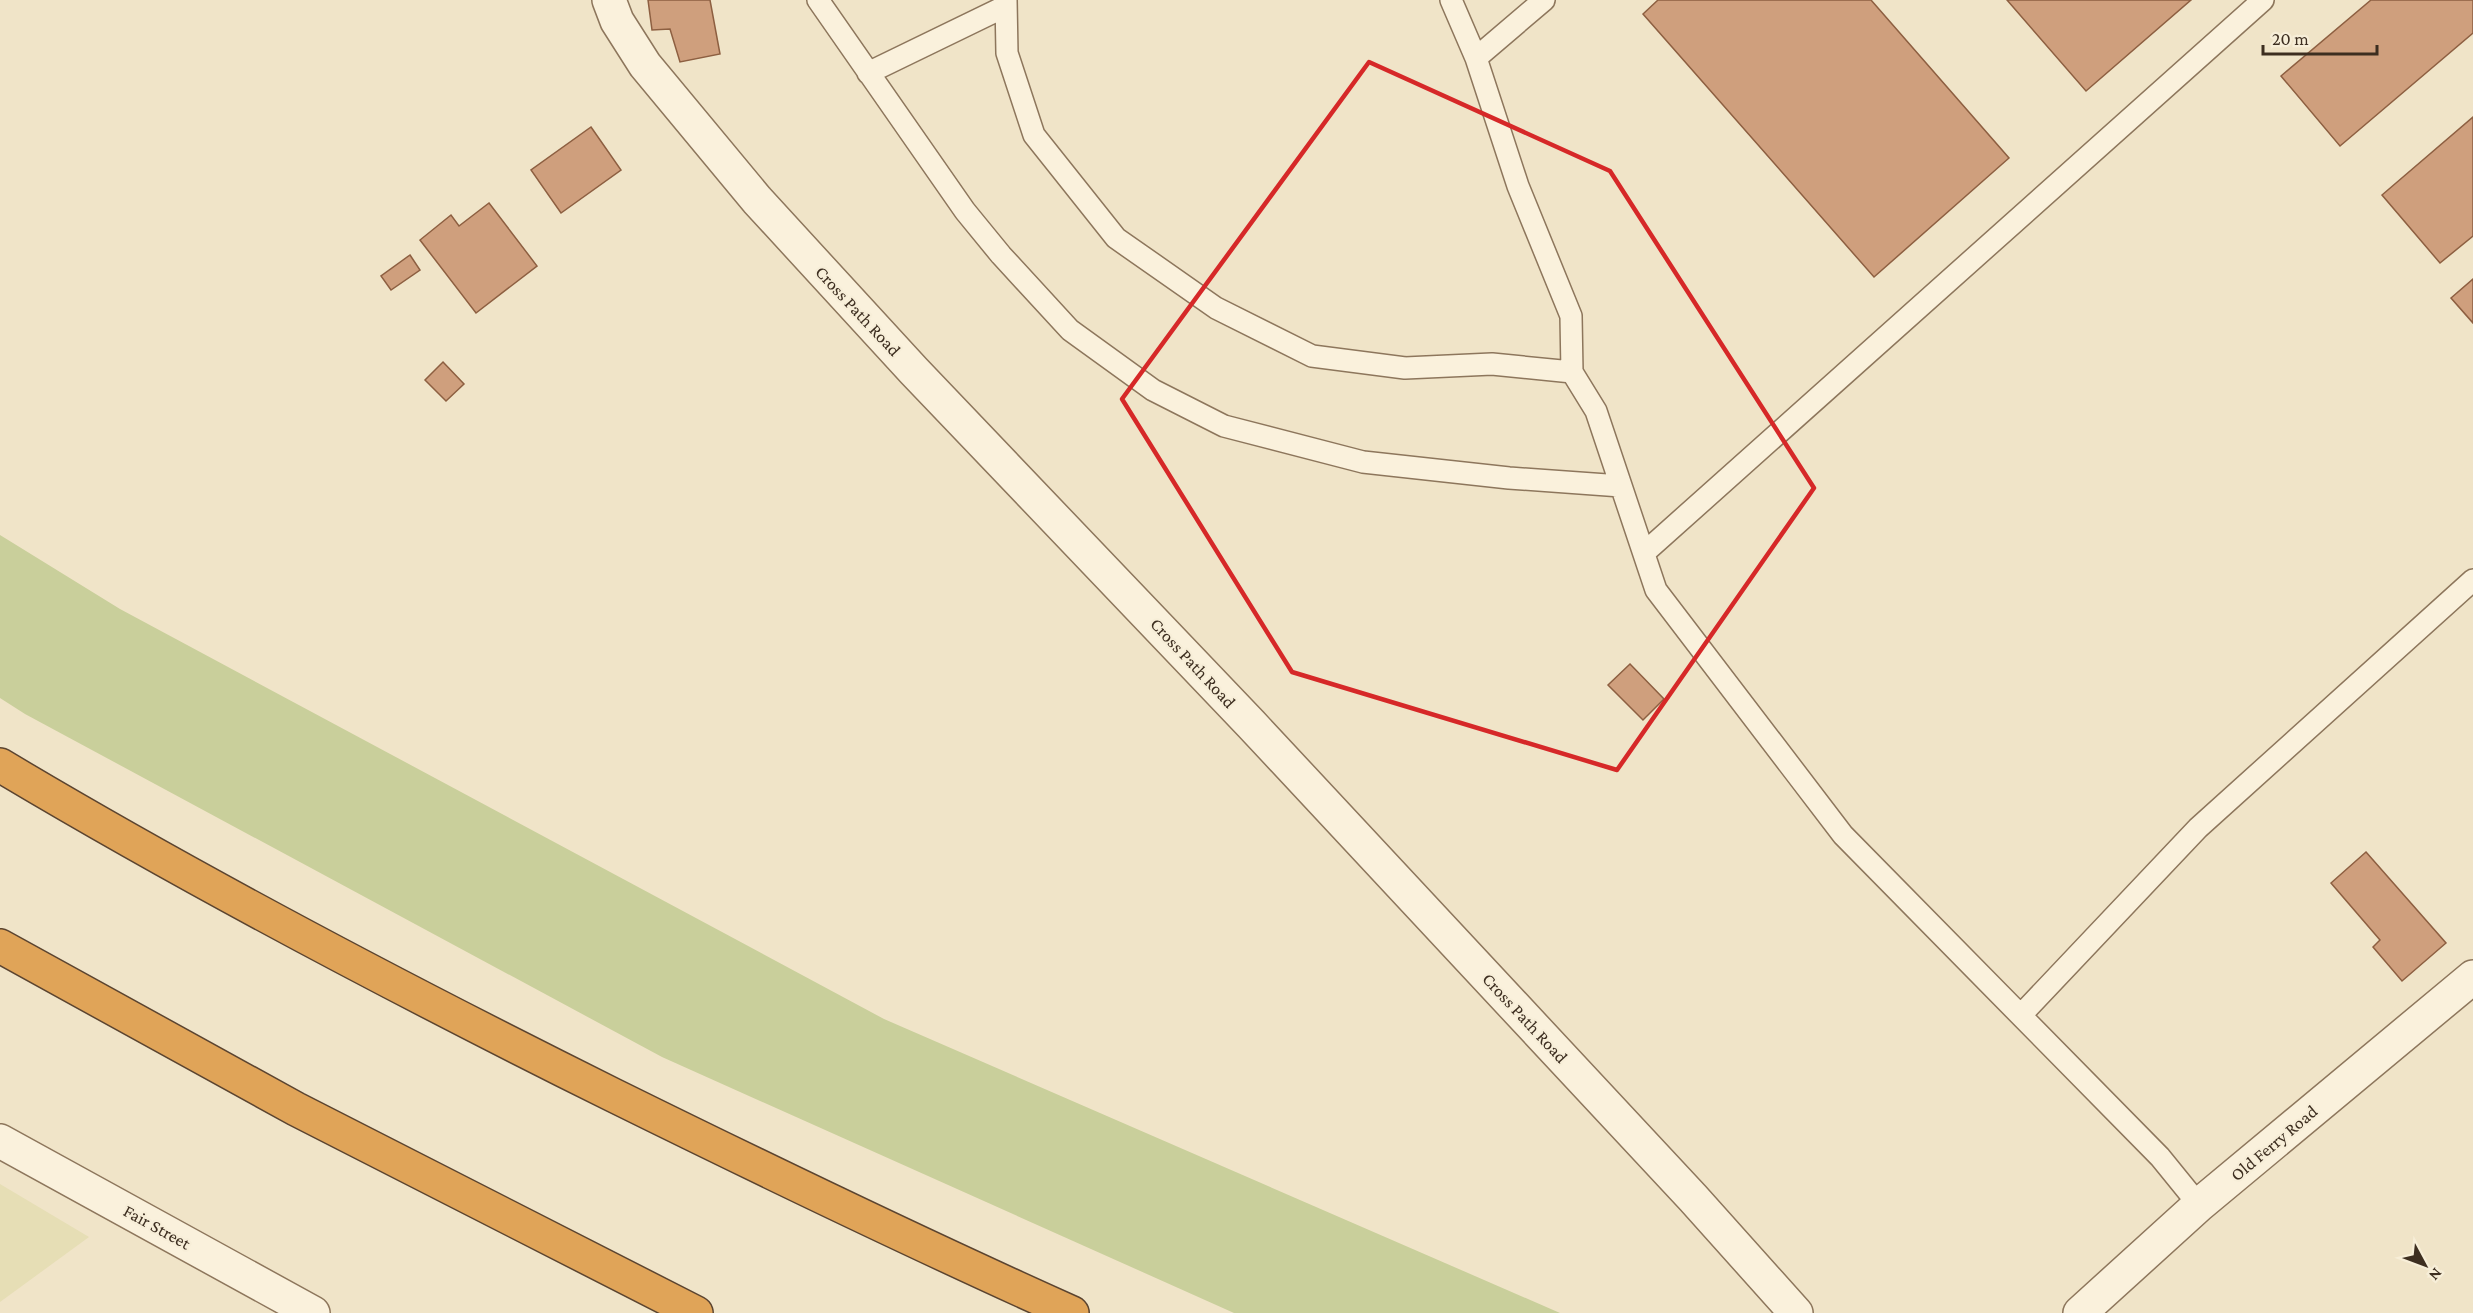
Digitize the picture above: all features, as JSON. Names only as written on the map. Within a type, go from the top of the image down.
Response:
[{"type":"highway","points":[[0,765],[256,909],[538,1057],[810,1190],[1072,1313]]},
{"type":"highway","points":[[0,946],[317,1120],[696,1313]]},
{"type":"street","name":"Cross Path Road","points":[[609,0],[617,21],[645,65],[796,244],[1259,732],[1693,1198],[1796,1313]]},
{"type":"street","name":"Old Ferry Road","points":[[2080,1313],[2199,1205],[2473,977]]},
{"type":"street","name":"Fair Street","points":[[0,1141],[313,1313]]},
{"type":"lane","points":[[818,0],[964,211],[1001,255],[1070,330],[1153,390],[1224,426],[1363,462],[1509,478],[1622,486]]},
{"type":"lane","points":[[1451,0],[1476,58],[1518,186],[1571,316],[1572,372],[1596,411],[1656,590],[1843,835],[2160,1157],[2199,1205]]},
{"type":"lane","points":[[1476,58],[1544,0]]},
{"type":"lane","points":[[1644,553],[2263,0]]},
{"type":"lane","points":[[868,73],[1006,3],[1007,53],[1034,135],[1116,238],[1216,308],[1312,356],[1406,368],[1492,364],[1572,372]]},
{"type":"lane","points":[[2020,1016],[2198,828],[2473,580]]},
{"type":"highlighted area","points":[[1369,62],[1610,171],[1814,488],[1617,770],[1292,672],[1122,399]]},
{"type":"shaded area","points":[[0,1184],[89,1237],[0,1302]]},
{"type":"green space","points":[[0,535],[120,609],[884,1019],[1560,1313],[1234,1313],[662,1057],[25,714],[0,698]]},
{"type":"building","points":[[648,0],[710,0],[720,54],[680,62],[670,29],[652,30]]},
{"type":"building","points":[[1658,0],[1871,0],[2009,158],[1874,277],[1643,14]]},
{"type":"building","points":[[2007,0],[2191,0],[2086,91]]},
{"type":"building","points":[[2371,0],[2473,0],[2473,33],[2340,146],[2281,76]]},
{"type":"building","points":[[2473,117],[2473,236],[2440,263],[2382,195]]},
{"type":"building","points":[[591,127],[621,170],[561,213],[531,170]]},
{"type":"building","points":[[489,203],[537,266],[476,313],[420,240],[451,215],[459,226]]},
{"type":"building","points":[[410,255],[420,270],[391,290],[381,276]]},
{"type":"building","points":[[2473,279],[2473,323],[2451,298]]},
{"type":"building","points":[[443,362],[464,384],[446,401],[425,380]]},
{"type":"building","points":[[1630,664],[1664,699],[1643,720],[1608,685]]},
{"type":"building","points":[[2366,852],[2446,943],[2402,981],[2373,947],[2380,940],[2331,883]]}]
